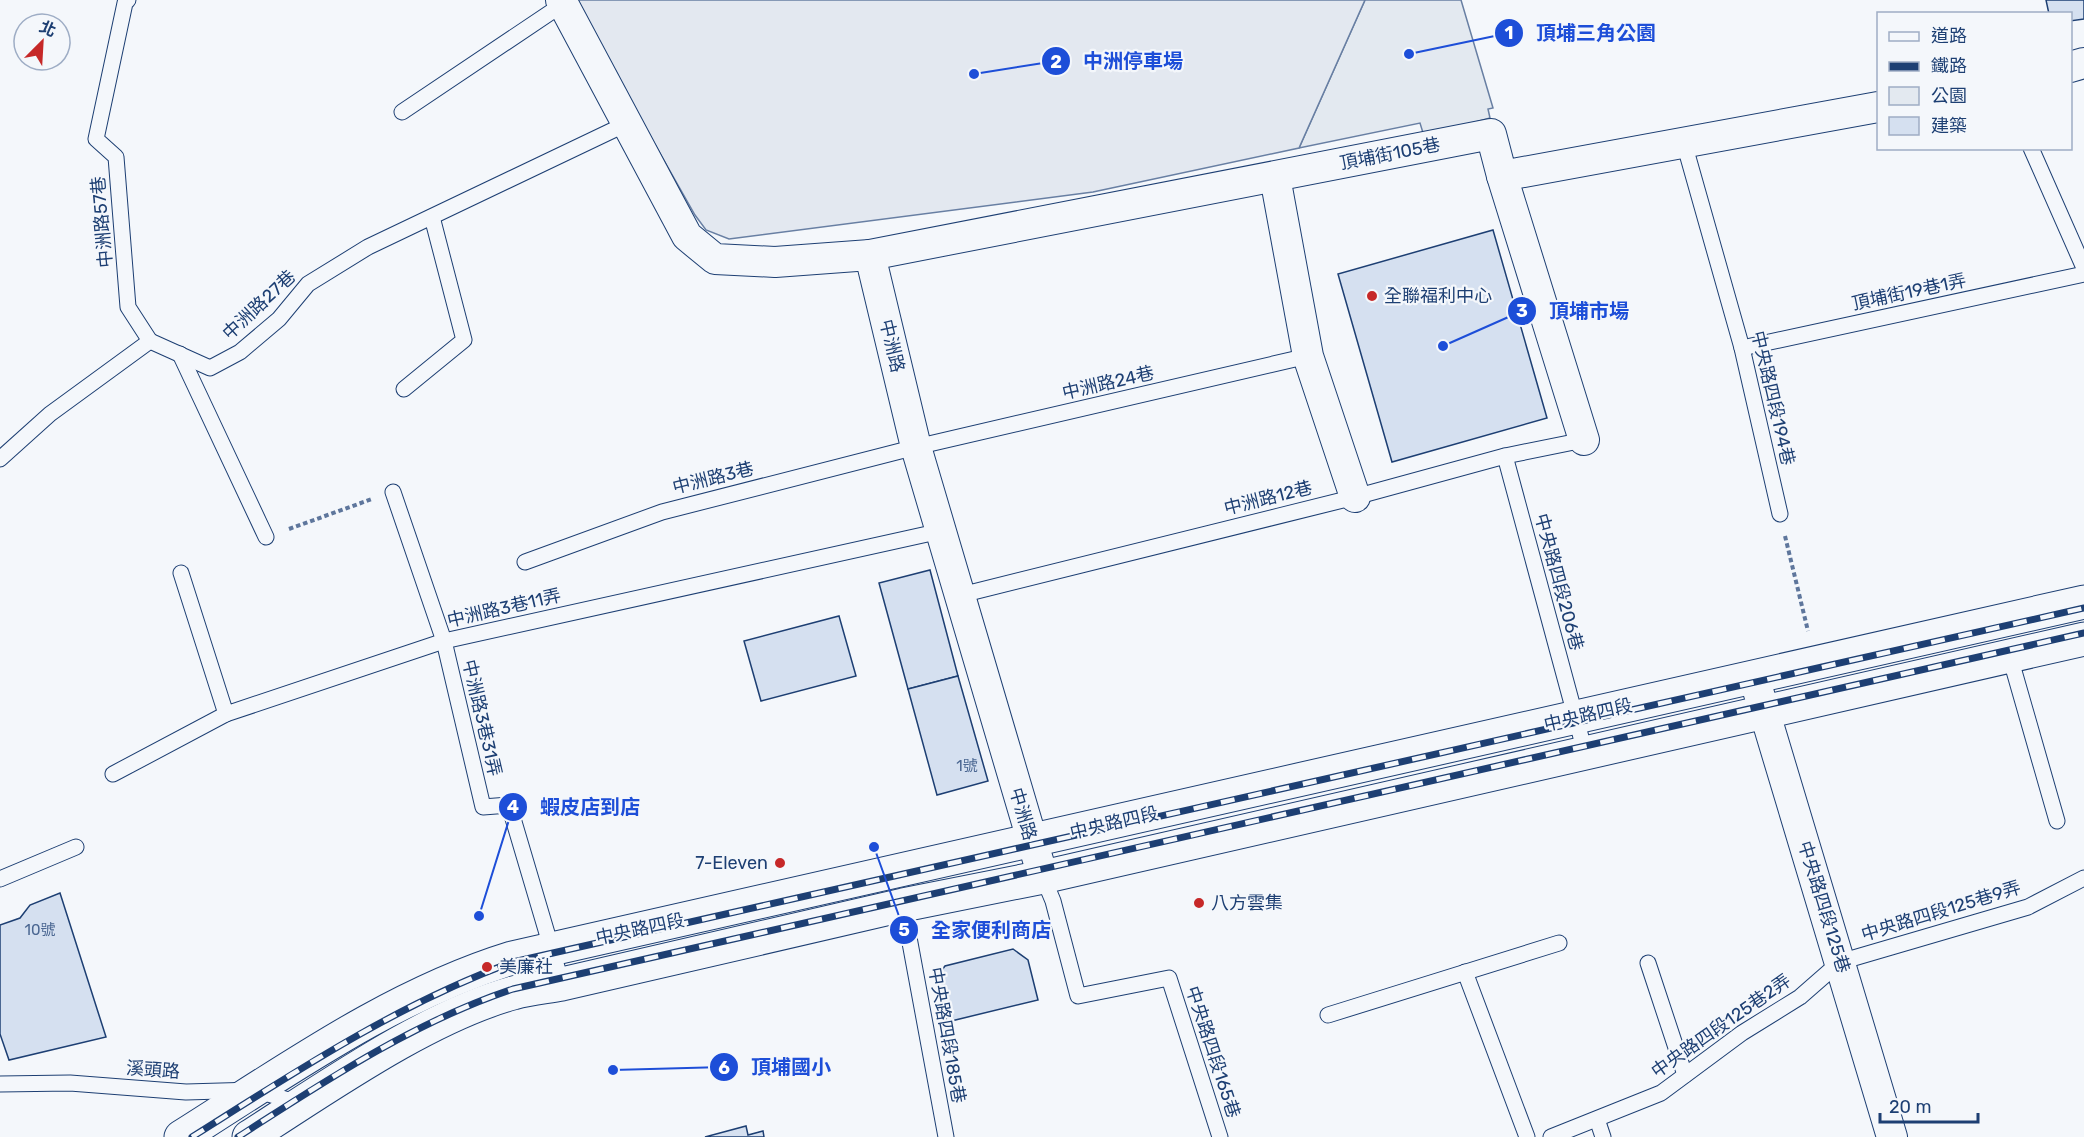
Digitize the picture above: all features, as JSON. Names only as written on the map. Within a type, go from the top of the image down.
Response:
[{"type":"main road","name":"中央路四段","points":[[181,1137],[379,1016],[458,976],[551,948],[1031,842],[2084,602]]},
{"type":"main road","name":"中央路四段","points":[[249,1137],[397,1046],[475,1006],[514,992],[562,984],[903,905],[1043,877],[2084,639]]},
{"type":"street","points":[[562,2],[687,236],[716,259],[775,262],[870,255]]},
{"type":"street","points":[[1584,440],[1502,176],[1877,106]]},
{"type":"street","name":"頂埔街105巷","points":[[870,255],[1491,134],[1502,176]]},
{"type":"street","points":[[1275,177],[1308,356],[1355,496]]},
{"type":"street","name":"中洲路","points":[[870,255],[916,447],[1043,877]]},
{"type":"street","name":"中央路四段125巷","points":[[1754,677],[1892,1137]]},
{"type":"lane","name":"中洲路57巷","points":[[129,0],[125,3],[96,139],[116,157],[128,307],[150,341]]},
{"type":"lane","points":[[402,112],[562,2]]},
{"type":"lane","name":"中洲路27巷","points":[[150,341],[210,368],[240,352],[279,319],[308,284],[368,247],[628,123]]},
{"type":"lane","name":"中央路四段194巷","points":[[1684,142],[1742,348],[1780,514]]},
{"type":"lane","points":[[2032,150],[2084,267]]},
{"type":"lane","points":[[404,389],[464,340],[432,217]]},
{"type":"lane","name":"頂埔街19巷1弄","points":[[1742,348],[2084,274]]},
{"type":"lane","points":[[0,459],[50,414],[150,341]]},
{"type":"lane","points":[[180,354],[266,537]]},
{"type":"lane","name":"中洲路24巷","points":[[916,447],[1308,356]]},
{"type":"lane","name":"中洲路12巷","points":[[961,595],[1505,456],[1584,440]]},
{"type":"lane","name":"中洲路3巷","points":[[525,562],[662,512],[916,447]]},
{"type":"lane","name":"中央路四段206巷","points":[[1505,456],[1585,752]]},
{"type":"lane","points":[[393,492],[444,641]]},
{"type":"lane","name":"中洲路3巷11弄","points":[[113,774],[226,714],[444,641],[941,531]]},
{"type":"lane","points":[[181,573],[226,714]]},
{"type":"lane","name":"中洲路3巷31弄","points":[[444,641],[483,807],[509,805],[562,984]]},
{"type":"lane","points":[[2010,657],[2057,821]]},
{"type":"lane","points":[[0,879],[76,847]]},
{"type":"lane","name":"中央路四段165巷","points":[[1043,877],[1053,901],[1078,996],[1169,978],[1220,1137]]},
{"type":"lane","name":"中央路四段125巷9弄","points":[[1840,962],[2028,907],[2084,878]]},
{"type":"lane","name":"中央路四段185巷","points":[[903,905],[946,1137]]},
{"type":"lane","points":[[1328,1015],[1559,943]]},
{"type":"lane","name":"中央路四段125巷2弄","points":[[1551,1137],[1661,1093],[1742,1033],[1800,997],[1840,962]]},
{"type":"lane","points":[[1648,963],[1685,1075]]},
{"type":"lane","points":[[1465,972],[1527,1137]]},
{"type":"lane","name":"溪頭路","points":[[0,1084],[70,1083],[186,1092],[255,1090],[301,1104]]},
{"type":"lane","points":[[1597,1119],[1603,1137]]},
{"type":"path","points":[[266,537],[393,492]]},
{"type":"path","points":[[1780,514],[1816,663]]},
{"type":"green space","points":[[1365,0],[1461,0],[1493,108],[1488,109],[1490,118],[1424,136],[1420,123],[1299,148]]},
{"type":"shaded area","points":[[573,0],[1365,0],[1299,148],[1093,192],[729,239],[706,230],[695,215]]},
{"type":"building","points":[[2046,0],[2084,0],[2084,19],[2072,21],[2072,12],[2049,12]]},
{"type":"building","points":[[1493,230],[1547,418],[1392,462],[1338,274]]},
{"type":"building","points":[[930,570],[958,676],[908,689],[879,583]]},
{"type":"building","points":[[839,616],[856,676],[761,701],[744,641]]},
{"type":"building","points":[[958,676],[988,781],[937,795],[908,689]]},
{"type":"building","points":[[60,893],[106,1037],[9,1060],[0,1034],[0,925],[20,918],[30,905]]},
{"type":"building","points":[[1013,949],[1028,960],[1038,1000],[947,1022],[936,978],[945,966]]},
{"type":"building","points":[[746,1126],[748,1135],[763,1131],[764,1137],[705,1137]]},
{"type":"railway","points":[[192,1137],[309,1064],[388,1019],[470,979],[513,962],[2084,608]]},
{"type":"railway","points":[[238,1137],[371,1054],[440,1018],[513,989],[2084,633]]},
{"type":"place","name":"頂埔三角公園","points":[[1409,54]]},
{"type":"place","name":"中洲停車場","points":[[974,74]]},
{"type":"place","name":"全聯福利中心","points":[[1372,296]]},
{"type":"place","name":"頂埔市場","points":[[1443,346]]},
{"type":"place","name":"全家便利商店","points":[[874,847]]},
{"type":"place","name":"7-Eleven","points":[[780,863]]},
{"type":"place","name":"八方雲集","points":[[1199,903]]},
{"type":"place","name":"蝦皮店到店","points":[[479,916]]},
{"type":"place","name":"美廉社","points":[[487,967]]},
{"type":"place","name":"頂埔國小","points":[[613,1070]]}]
